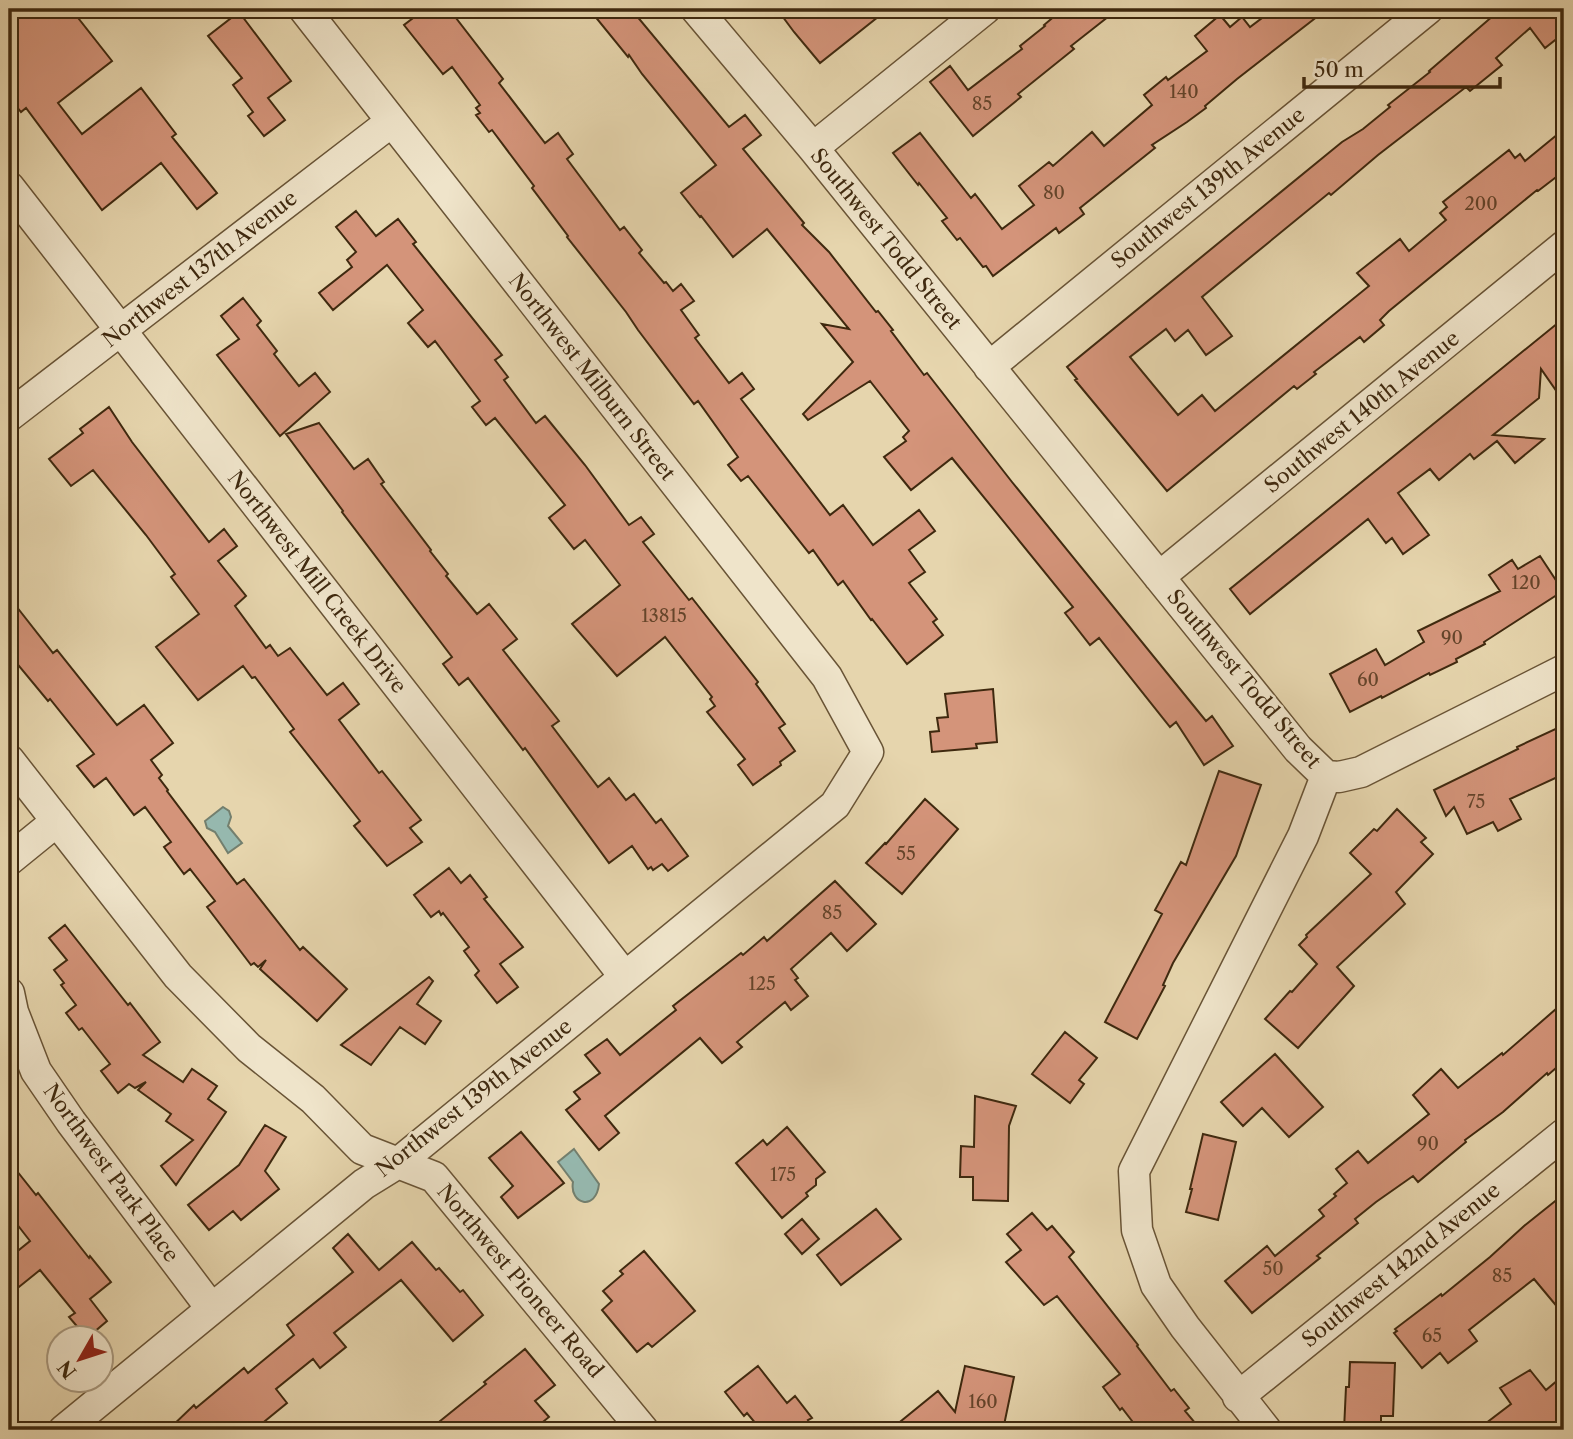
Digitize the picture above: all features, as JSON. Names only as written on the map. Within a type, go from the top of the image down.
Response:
[{"type":"street","name":"Northwest Milburn Street","points":[[304,9],[827,677],[868,752]]},
{"type":"street","name":"Southwest Todd Street","points":[[696,9],[813,148],[1298,749],[1326,776],[1303,836],[1134,1171],[1138,1230],[1156,1285],[1185,1327],[1266,1430]]},
{"type":"street","points":[[813,148],[985,9]]},
{"type":"street","name":"Southwest 139th Avenue","points":[[989,367],[1428,9]]},
{"type":"street","name":"Northwest 137th Avenue","points":[[9,416],[391,122]]},
{"type":"street","name":"Northwest Mill Creek Drive","points":[[9,187],[625,977]]},
{"type":"street","name":"Southwest 140th Avenue","points":[[1159,577],[1564,246]]},
{"type":"street","points":[[1326,776],[1339,777],[1361,772],[1564,670]]},
{"type":"street","name":"Northwest 139th Avenue","points":[[64,1430],[364,1184],[398,1163],[835,805],[868,752]]},
{"type":"street","name":"Northwest Pioneer Road","points":[[9,760],[178,976],[248,1048],[313,1099],[362,1149],[434,1177],[638,1429]]},
{"type":"street","points":[[9,860],[57,821]]},
{"type":"street","name":"Northwest Park Place","points":[[9,993],[13,1013],[36,1071],[71,1122],[211,1308]]},
{"type":"street","name":"Southwest 142nd Avenue","points":[[1238,1396],[1564,1134]]},
{"type":"water","points":[[223,807],[229,811],[231,817],[228,826],[242,843],[228,853],[215,832],[207,828],[205,821]]},
{"type":"water","points":[[574,1149],[599,1184],[597,1193],[588,1201],[583,1202],[575,1196],[573,1182],[558,1162]]},
{"type":"building","points":[[20,9],[71,9],[112,61],[58,103],[82,134],[141,88],[176,134],[172,137],[217,193],[197,209],[161,163],[102,210],[26,108],[21,112],[9,97],[9,17]]},
{"type":"building","points":[[425,9],[449,9],[503,79],[499,83],[545,143],[558,133],[573,154],[567,159],[620,230],[624,227],[642,250],[639,253],[673,291],[681,284],[694,301],[681,310],[699,335],[695,338],[729,383],[742,373],[754,389],[741,399],[830,515],[843,505],[873,545],[919,510],[935,531],[909,550],[925,572],[909,583],[937,619],[933,622],[943,635],[907,664],[843,581],[838,585],[813,550],[809,553],[748,476],[741,481],[728,465],[738,457],[698,401],[694,404],[567,237],[532,188],[534,186],[492,130],[489,132],[476,115],[480,113],[476,108],[480,105],[452,67],[443,74],[404,25]]},
{"type":"building","points":[[589,9],[631,9],[729,127],[745,115],[761,135],[743,149],[804,223],[802,225],[829,252],[876,312],[878,311],[924,375],[927,373],[1206,721],[1212,716],[1233,746],[1204,765],[1176,722],[1170,727],[1099,638],[1090,645],[1065,613],[1073,607],[952,458],[911,490],[884,457],[906,441],[903,437],[909,431],[870,381],[808,420],[803,414],[853,362],[822,324],[849,329],[767,229],[733,257],[700,217],[681,193],[716,165]]},
{"type":"building","points":[[777,9],[888,9],[820,63]]},
{"type":"building","points":[[1063,9],[1118,9],[1071,46],[1074,49],[1018,94],[1021,97],[973,136],[930,82],[950,66],[968,90],[1022,49],[1020,46]]},
{"type":"building","points":[[1274,9],[1327,9],[1237,79],[1205,106],[1206,108],[1152,145],[1155,148],[1080,208],[1084,214],[1059,233],[1056,228],[993,276],[960,238],[957,240],[942,221],[947,218],[893,153],[920,133],[971,198],[975,194],[1002,229],[1034,205],[1019,186],[1049,162],[1053,166],[1092,132],[1104,146],[1152,105],[1144,95],[1166,77],[1168,80],[1207,51],[1195,36],[1220,15],[1230,27],[1242,17],[1250,27]]},
{"type":"building","points":[[1501,9],[1553,9],[1564,23],[1564,33],[1545,48],[1530,28],[1496,58],[1502,65],[1470,91],[1466,87],[1378,155],[1202,297],[1232,336],[1206,355],[1188,330],[1175,341],[1166,329],[1130,357],[1178,415],[1202,395],[1215,411],[1369,286],[1357,273],[1400,239],[1409,251],[1446,220],[1440,213],[1447,207],[1443,202],[1509,150],[1515,158],[1520,154],[1525,161],[1564,129],[1564,171],[1389,311],[1380,320],[1384,325],[1364,342],[1360,337],[1314,372],[1316,374],[1297,389],[1294,386],[1167,491],[1067,367],[1342,142],[1390,107],[1388,105]]},
{"type":"building","points":[[239,12],[291,81],[268,98],[285,120],[264,136],[248,116],[253,112],[233,85],[242,78],[208,36]]},
{"type":"building","points":[[356,211],[376,236],[398,219],[416,242],[413,244],[502,355],[495,360],[508,377],[504,380],[536,423],[545,416],[629,525],[641,517],[654,534],[643,542],[689,600],[692,598],[758,682],[756,684],[785,724],[779,728],[795,751],[780,762],[781,765],[753,785],[738,765],[745,759],[707,712],[715,706],[710,699],[712,697],[665,637],[617,676],[572,624],[620,585],[585,540],[574,549],[549,518],[565,505],[495,418],[486,425],[472,407],[480,401],[435,341],[428,347],[408,323],[423,310],[387,265],[333,310],[319,293],[352,267],[347,260],[356,252],[336,227]]},
{"type":"building","points":[[243,298],[261,321],[257,325],[277,351],[274,354],[299,386],[315,373],[330,392],[280,436],[217,355],[239,339],[221,316]]},
{"type":"building","points":[[1564,318],[1564,402],[1541,369],[1539,398],[1493,435],[1544,439],[1515,463],[1497,441],[1474,459],[1470,454],[1439,480],[1430,469],[1398,493],[1429,535],[1403,554],[1392,538],[1386,543],[1368,519],[1250,614],[1230,589]]},
{"type":"building","points":[[109,407],[132,442],[209,542],[224,529],[237,546],[218,561],[246,596],[235,606],[266,648],[270,645],[278,656],[290,648],[327,695],[343,683],[359,704],[339,720],[379,773],[382,771],[421,820],[410,828],[422,842],[387,866],[354,826],[360,821],[290,732],[294,729],[255,677],[252,678],[243,666],[198,700],[156,647],[199,614],[171,577],[175,574],[93,470],[71,486],[49,459],[83,433],[80,429]]},
{"type":"building","points":[[319,423],[354,469],[368,459],[384,482],[381,484],[448,574],[446,576],[477,614],[489,604],[517,639],[503,650],[559,721],[552,726],[598,787],[609,778],[626,800],[634,794],[656,823],[661,819],[688,856],[668,871],[662,864],[653,870],[651,867],[648,869],[632,846],[609,863],[525,748],[523,750],[468,678],[459,685],[443,664],[452,657],[286,434]]},
{"type":"building","points":[[1540,556],[1563,591],[1484,642],[1485,644],[1456,659],[1457,662],[1350,712],[1330,674],[1376,649],[1385,665],[1424,642],[1418,631],[1500,591],[1489,575],[1512,560],[1518,569]]},
{"type":"building","points":[[9,597],[53,653],[57,650],[117,725],[144,705],[173,743],[151,760],[162,775],[159,778],[167,791],[237,884],[244,879],[300,950],[303,947],[347,989],[317,1021],[260,969],[266,960],[258,967],[254,963],[251,965],[207,907],[215,901],[190,869],[184,874],[164,847],[171,842],[145,807],[134,815],[106,778],[94,787],[77,766],[94,754],[9,654]]},
{"type":"building","points":[[993,689],[997,742],[976,744],[977,748],[932,752],[930,732],[939,731],[937,718],[948,717],[945,694]]},
{"type":"building","points":[[1564,725],[1564,774],[1510,799],[1521,819],[1498,831],[1493,822],[1467,834],[1454,807],[1446,816],[1434,790]]},
{"type":"building","points":[[1219,771],[1261,785],[1236,856],[1173,963],[1163,985],[1165,986],[1137,1039],[1105,1022],[1162,914],[1155,910],[1181,862],[1186,865]]},
{"type":"building","points":[[925,799],[958,829],[902,894],[866,863]]},
{"type":"building","points":[[1397,809],[1426,838],[1421,842],[1433,854],[1396,892],[1405,904],[1337,967],[1354,986],[1298,1048],[1265,1019],[1317,964],[1299,945],[1306,935],[1371,874],[1350,853],[1374,829],[1377,831]]},
{"type":"building","points":[[449,868],[461,883],[470,875],[487,897],[484,899],[523,947],[500,964],[518,987],[497,1003],[475,975],[479,971],[464,951],[469,947],[443,913],[441,915],[439,911],[431,917],[414,895]]},
{"type":"building","points":[[835,881],[876,924],[847,951],[831,933],[791,969],[798,978],[795,980],[808,996],[791,1010],[785,1002],[737,1042],[742,1047],[722,1063],[700,1038],[605,1116],[619,1133],[599,1150],[566,1110],[580,1099],[574,1092],[600,1073],[585,1055],[607,1039],[620,1055],[676,1010],[673,1006],[764,937],[767,941]]},
{"type":"building","points":[[65,925],[160,1042],[143,1055],[183,1082],[192,1069],[217,1086],[208,1099],[226,1112],[176,1185],[161,1166],[193,1140],[166,1121],[171,1114],[138,1090],[146,1082],[135,1088],[129,1084],[118,1093],[101,1071],[110,1064],[82,1028],[79,1030],[66,1013],[76,1005],[54,970],[67,960],[49,938]]},
{"type":"building","points":[[429,977],[433,981],[417,1004],[441,1021],[425,1044],[400,1027],[371,1065],[341,1045]]},
{"type":"building","points":[[1564,1002],[1564,1061],[1465,1140],[1466,1142],[1418,1182],[1413,1176],[1376,1202],[1355,1219],[1358,1223],[1317,1256],[1320,1258],[1252,1313],[1225,1281],[1267,1246],[1275,1256],[1324,1216],[1319,1210],[1347,1183],[1336,1169],[1358,1151],[1368,1163],[1429,1114],[1413,1095],[1441,1069],[1458,1088],[1502,1053],[1503,1055]]},
{"type":"building","points":[[1065,1032],[1097,1058],[1079,1080],[1084,1084],[1070,1103],[1032,1074]]},
{"type":"building","points":[[1275,1054],[1323,1107],[1289,1137],[1262,1108],[1243,1126],[1221,1102]]},
{"type":"building","points":[[975,1096],[1016,1106],[1009,1126],[1008,1201],[973,1200],[973,1177],[960,1177],[961,1146],[974,1147]]},
{"type":"building","points":[[265,1125],[286,1137],[265,1171],[279,1189],[241,1220],[233,1211],[209,1230],[188,1205],[239,1165]]},
{"type":"building","points":[[787,1127],[825,1172],[806,1193],[808,1196],[782,1218],[736,1163],[763,1140],[767,1145]]},
{"type":"building","points":[[521,1132],[564,1183],[518,1218],[501,1197],[513,1186],[489,1158]]},
{"type":"building","points":[[1203,1134],[1236,1142],[1218,1220],[1186,1212]]},
{"type":"building","points":[[9,1161],[111,1282],[90,1299],[107,1321],[103,1324],[75,1324],[69,1317],[75,1313],[40,1270],[9,1295],[9,1258],[30,1241],[9,1214]]},
{"type":"building","points":[[1564,1194],[1564,1315],[1534,1279],[1469,1330],[1477,1341],[1448,1363],[1440,1353],[1422,1368],[1394,1333],[1397,1331],[1395,1329],[1441,1294],[1442,1296]]},
{"type":"building","points":[[876,1209],[901,1239],[841,1285],[817,1255]]},
{"type":"building","points":[[1032,1213],[1047,1230],[1052,1226],[1074,1252],[1069,1257],[1171,1391],[1174,1389],[1189,1408],[1185,1411],[1201,1430],[1139,1430],[1122,1408],[1120,1410],[1103,1387],[1120,1374],[1057,1296],[1044,1305],[1006,1262],[1021,1250],[1007,1234]]},
{"type":"building","points":[[802,1219],[819,1239],[802,1254],[785,1234]]},
{"type":"building","points":[[348,1234],[379,1270],[412,1242],[436,1270],[439,1268],[460,1292],[463,1290],[483,1315],[453,1341],[401,1280],[334,1333],[346,1347],[320,1368],[313,1359],[276,1389],[287,1403],[254,1430],[168,1430],[194,1405],[196,1408],[244,1368],[248,1373],[294,1335],[287,1325],[353,1272],[333,1248]]},
{"type":"building","points":[[644,1251],[695,1311],[652,1347],[648,1343],[637,1352],[602,1310],[612,1301],[603,1291],[623,1274],[620,1271]]},
{"type":"building","points":[[525,1349],[555,1385],[535,1401],[549,1417],[533,1430],[429,1430],[486,1384],[484,1382]]},
{"type":"building","points":[[1350,1362],[1395,1363],[1393,1416],[1381,1416],[1381,1430],[1344,1430]]},
{"type":"building","points":[[758,1366],[787,1403],[795,1396],[812,1418],[808,1420],[816,1430],[761,1430],[747,1413],[744,1416],[725,1392]]},
{"type":"building","points":[[965,1366],[1014,1377],[1003,1430],[890,1430],[938,1391],[955,1412]]},
{"type":"building","points":[[1530,1370],[1546,1390],[1564,1375],[1564,1430],[1477,1430],[1511,1404],[1500,1388]]}]
